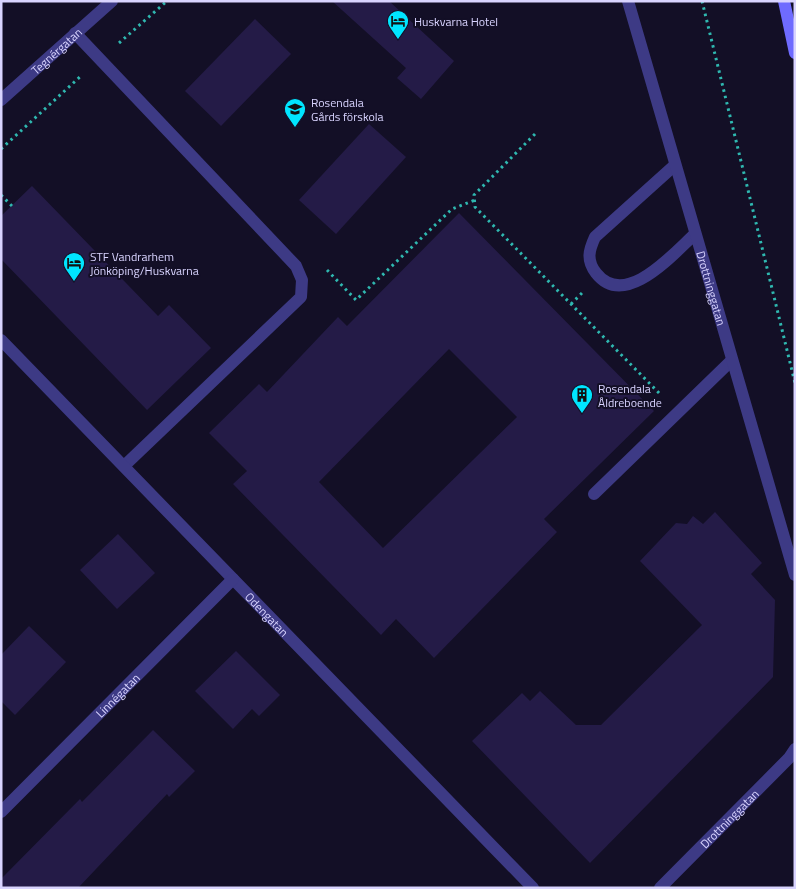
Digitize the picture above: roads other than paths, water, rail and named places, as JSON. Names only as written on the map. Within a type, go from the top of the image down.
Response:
[{"type":"street","name":"Tegnérgatan","points":[[1,100],[112,1]]},
{"type":"street","name":"Drottninggatan","points":[[628,1],[795,575]]},
{"type":"street","points":[[784,1],[795,53]]},
{"type":"street","points":[[75,33],[296,266],[302,280],[301,297],[295,304],[124,466]]},
{"type":"street","points":[[675,165],[595,237],[589,252],[591,267],[599,277],[612,283],[630,285],[645,279],[696,234]]},
{"type":"street","name":"Odengatan","points":[[1,340],[533,888]]},
{"type":"street","points":[[594,494],[732,360]]},
{"type":"street","name":"Linnégatan","points":[[1,812],[233,579]]},
{"type":"street","name":"Drottninggatan","points":[[660,888],[789,758],[795,749]]},
{"type":"place","name":"Huskvarna Hotel","points":[[398,40]]},
{"type":"place","name":"Rosendala Gårds förskola","points":[[295,128]]},
{"type":"place","name":"STF Vandrarhem Jönköping/Huskvarna","points":[[74,282]]},
{"type":"place","name":"Rosendala Åldreboende","points":[[582,414]]}]
